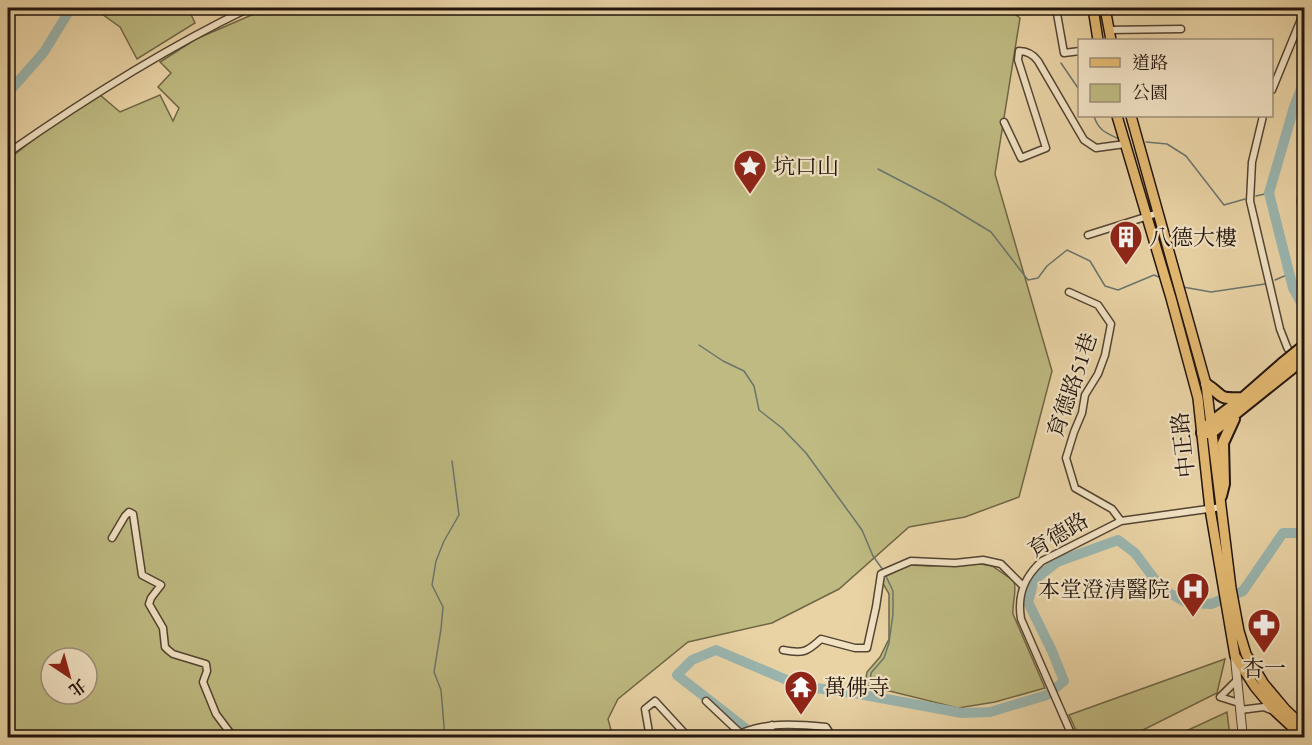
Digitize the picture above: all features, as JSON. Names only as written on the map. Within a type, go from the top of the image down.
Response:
[{"type":"highway","points":[[1208,430],[1236,415],[1305,346]]},
{"type":"highway","points":[[1208,430],[1243,398],[1287,366],[1305,357]]},
{"type":"highway","points":[[1206,384],[1223,398],[1243,398]]},
{"type":"highway","points":[[1221,502],[1224,484],[1222,443],[1236,415]]},
{"type":"main road","points":[[1093,8],[1098,39]]},
{"type":"main road","points":[[1105,8],[1111,39]]},
{"type":"main road","points":[[1117,117],[1146,217]]},
{"type":"main road","points":[[1131,117],[1158,213]]},
{"type":"main road","name":"中正路","points":[[1158,213],[1206,384],[1210,509],[1227,590]]},
{"type":"main road","name":"中正路","points":[[1146,217],[1208,430],[1221,502],[1227,590]]},
{"type":"main road","points":[[1227,590],[1235,656],[1255,687],[1275,711],[1304,738]]},
{"type":"main road","points":[[1230,607],[1246,654],[1264,684],[1285,709],[1305,727]]},
{"type":"street","points":[[8,153],[90,98],[182,42],[249,8]]},
{"type":"street","points":[[1056,8],[1064,53],[1078,51]]},
{"type":"street","points":[[1273,88],[1305,12]]},
{"type":"street","points":[[1108,30],[1181,29]]},
{"type":"street","points":[[1004,122],[1021,158],[1046,148],[1018,60],[1019,51],[1025,51],[1038,61],[1084,140],[1096,148],[1125,144]]},
{"type":"street","points":[[1263,117],[1252,162],[1250,201],[1280,329],[1287,347],[1305,378]]},
{"type":"street","points":[[1305,163],[1301,202],[1305,216]]},
{"type":"street","points":[[1088,235],[1158,213]]},
{"type":"street","name":"育德路51巷","points":[[1069,292],[1098,305],[1111,324],[1105,355],[1098,374],[1085,395],[1066,458],[1075,488],[1112,508],[1121,521]]},
{"type":"street","name":"育德路","points":[[1073,738],[1021,619],[1018,605],[1023,586],[1032,570],[1042,561],[1121,521],[1210,509],[1221,502]]},
{"type":"street","points":[[112,538],[125,516],[129,512],[134,514],[142,576],[161,585],[149,604],[163,628],[165,647],[173,654],[206,664],[207,671],[203,682],[216,714],[234,738]]},
{"type":"street","points":[[783,650],[808,651],[821,639],[855,648],[867,648],[881,574],[911,561],[955,563],[983,560],[1001,564],[1023,586]]},
{"type":"street","points":[[1243,738],[1235,656],[1246,654]]},
{"type":"street","points":[[1238,679],[1220,697],[1240,707],[1264,707],[1275,711]]},
{"type":"street","points":[[650,738],[645,709],[655,701],[689,738]]},
{"type":"street","points":[[706,701],[742,733]]},
{"type":"street","points":[[769,726],[769,738]]},
{"type":"street","points":[[733,738],[742,733],[769,726],[826,726],[833,738]]},
{"type":"green space","points":[[107,8],[188,8],[195,23],[137,59],[120,27],[102,14]]},
{"type":"green space","points":[[268,8],[1007,8],[1020,18],[995,174],[1052,371],[1019,497],[965,517],[909,527],[839,589],[772,623],[688,642],[618,699],[608,719],[613,737],[8,738],[8,160],[44,131],[100,95],[120,112],[160,95],[173,121],[179,108],[158,87],[171,73],[160,62],[196,39]]},
{"type":"green space","points":[[981,564],[992,566],[1014,581],[1013,614],[1045,688],[995,702],[958,708],[865,685],[867,672],[880,657],[889,639],[889,594],[880,578],[908,565]]},
{"type":"green space","points":[[1225,659],[1217,693],[1129,737],[1079,737],[1069,715]]},
{"type":"green space","points":[[1227,712],[1230,737],[1173,737]]},
{"type":"waterway","points":[[8,93],[44,52],[71,8]]},
{"type":"waterway","points":[[1061,63],[1078,88]]},
{"type":"waterway","points":[[1304,81],[1269,193],[1293,288],[1304,308]]},
{"type":"waterway","points":[[1094,117],[1100,128],[1119,139]]},
{"type":"waterway","points":[[1146,142],[1167,144],[1186,156],[1224,205],[1245,199]]},
{"type":"waterway","points":[[878,169],[943,203],[991,232],[1028,280],[1038,278],[1047,266],[1067,250],[1090,261],[1105,286],[1118,290],[1154,275],[1161,278]]},
{"type":"waterway","points":[[1256,196],[1269,193]]},
{"type":"waterway","points":[[1275,280],[1289,274]]},
{"type":"waterway","points":[[1183,287],[1211,292],[1265,284]]},
{"type":"waterway","points":[[699,345],[723,361],[744,371],[754,386],[759,410],[782,428],[806,453],[862,530],[873,556],[883,570]]},
{"type":"waterway","points":[[445,738],[441,690],[434,672],[443,607],[432,585],[436,561],[459,515],[452,461]]},
{"type":"waterway","points":[[750,738],[745,728],[677,675],[692,660],[716,650],[801,686],[962,713],[990,712],[1047,695],[1064,681],[1028,602],[1034,580],[1057,562],[1118,540],[1135,553],[1162,589],[1187,603],[1211,604],[1243,591],[1283,533],[1304,533]]},
{"type":"waterway","points":[[869,696],[871,673],[884,658],[889,643],[893,614],[893,591],[885,574]]},
{"type":"place","name":"坑口山","points":[[750,195]]},
{"type":"place","name":"八德大樓","points":[[1126,266]]},
{"type":"place","name":"本堂澄清醫院","points":[[1193,618]]},
{"type":"place","name":"杏一","points":[[1264,654]]},
{"type":"place","name":"萬佛寺","points":[[801,716]]}]
